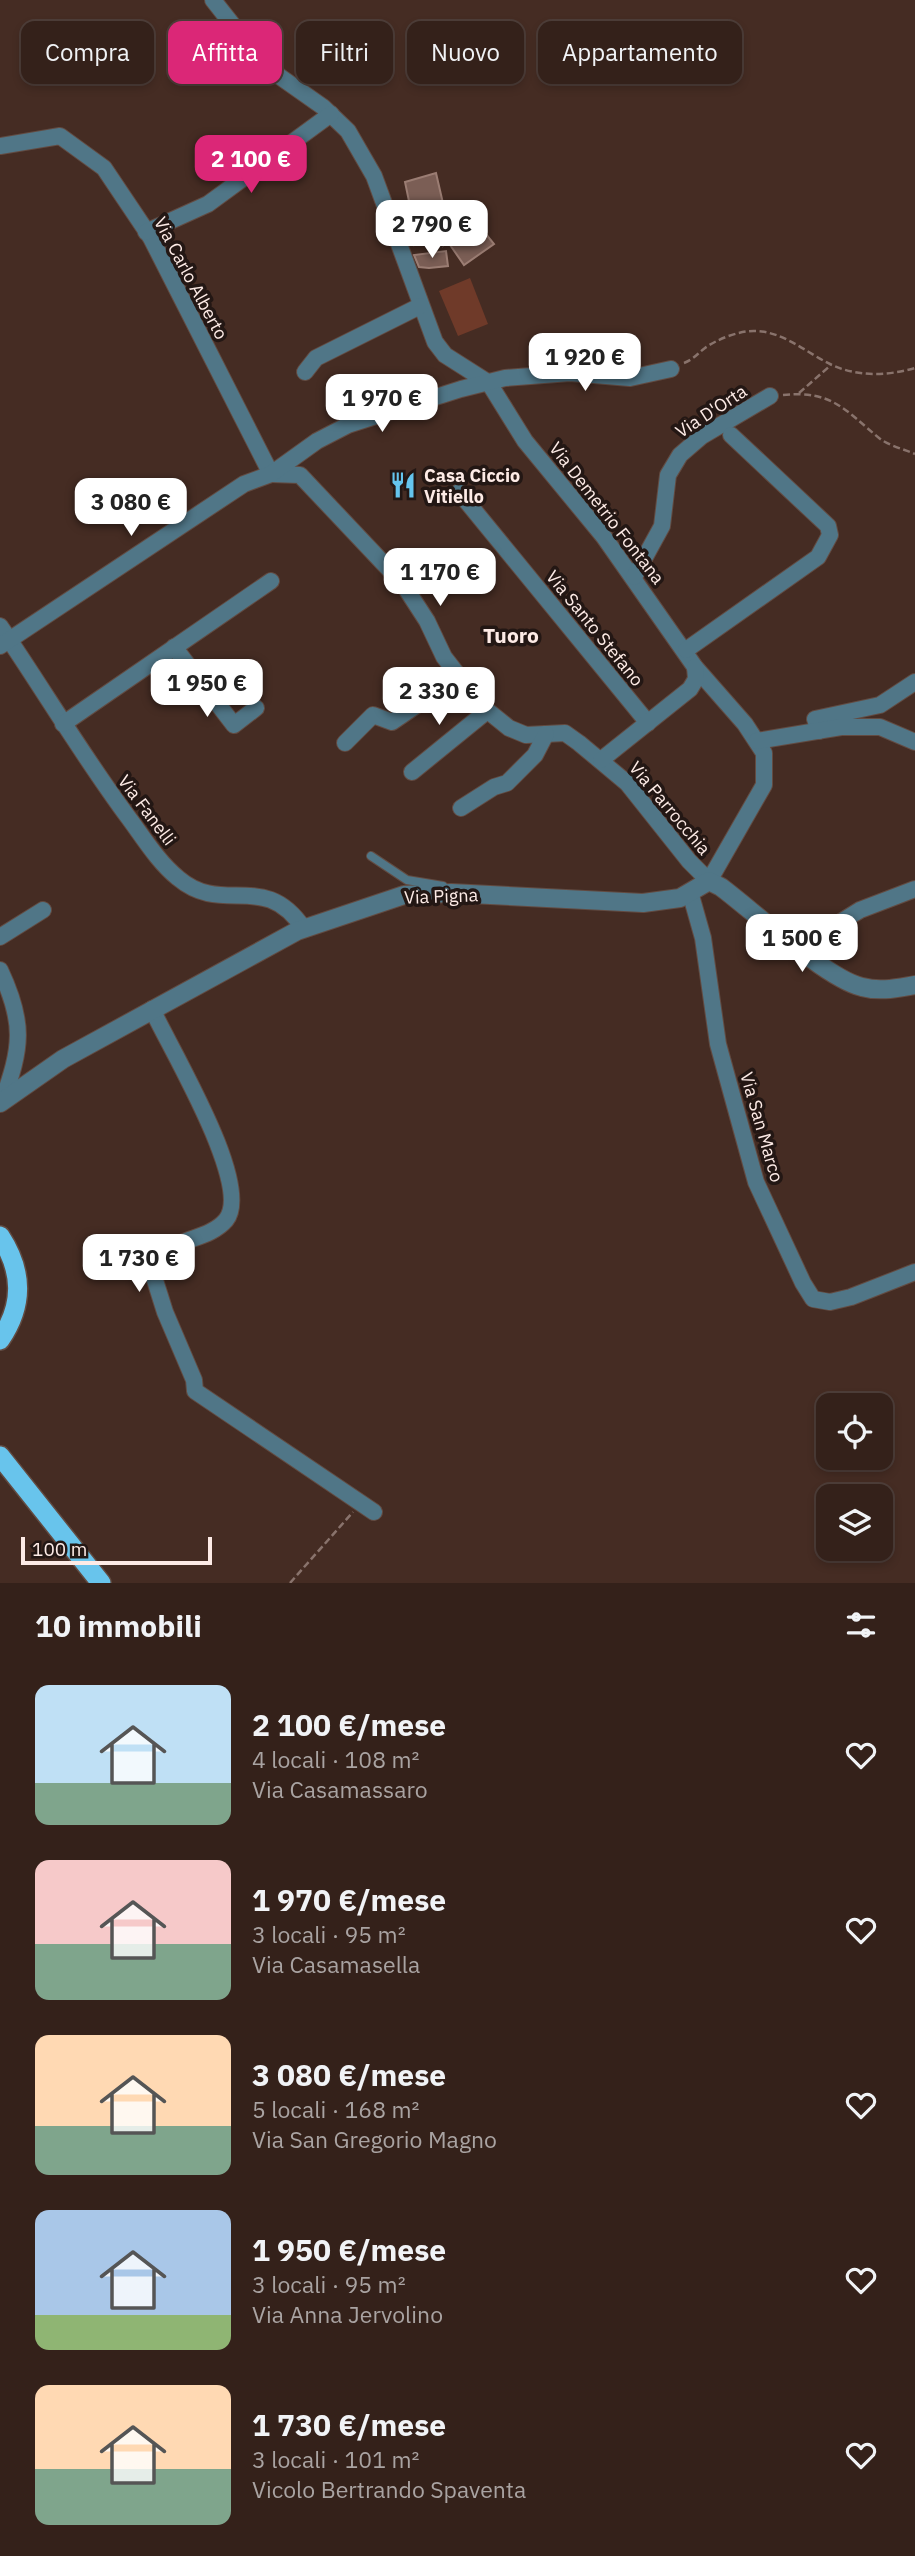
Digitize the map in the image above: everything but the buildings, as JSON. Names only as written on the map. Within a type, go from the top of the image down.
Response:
[{"type":"highway","points":[[0,1236],[14,1259],[19,1302],[0,1340]]},
{"type":"highway","points":[[0,1456],[101,1583]]},
{"type":"street","points":[[213,0],[254,52],[279,76],[331,114],[348,131],[374,176],[401,246],[419,306],[435,342],[445,355],[489,383]]},
{"type":"street","points":[[146,232],[208,204],[331,114]]},
{"type":"street","name":"Via Carlo Alberto","points":[[0,146],[60,136],[104,169],[146,232],[271,474]]},
{"type":"street","points":[[305,372],[316,358],[419,306]]},
{"type":"street","points":[[5,644],[244,484],[271,474],[317,441],[348,425],[505,378],[570,373],[630,378],[671,369]]},
{"type":"street","name":"Via Demetrio Fontana","points":[[489,383],[525,441],[634,577],[695,667],[746,724],[757,741]]},
{"type":"street","name":"Via D'Orta","points":[[634,577],[662,526],[668,475],[680,455],[702,436],[771,396]]},
{"type":"street","points":[[686,650],[818,557],[830,535],[828,526],[731,435]]},
{"type":"street","name":"Via Parrocchia","points":[[271,474],[300,475],[403,584],[458,677],[487,711],[526,735],[565,733],[601,760],[627,783],[689,862],[709,881]]},
{"type":"street","name":"Via Santo Stefano","points":[[459,492],[648,723]]},
{"type":"street","points":[[63,723],[271,580]]},
{"type":"street","name":"Via Fanelli","points":[[0,626],[5,644],[63,723],[101,781],[177,877],[206,894],[266,896],[295,915],[304,929]]},
{"type":"street","points":[[174,647],[234,725],[256,709]]},
{"type":"street","points":[[601,760],[690,689],[696,679],[695,667]]},
{"type":"street","points":[[345,743],[373,715],[392,722],[458,677]]},
{"type":"street","points":[[819,731],[815,719],[880,705],[915,682]]},
{"type":"street","points":[[412,772],[487,711]]},
{"type":"street","points":[[915,742],[880,727],[841,727],[757,741],[764,753],[764,785],[709,881],[721,887],[799,948],[859,987],[885,990],[915,985]]},
{"type":"street","points":[[461,808],[494,787],[507,783],[535,755],[546,734]]},
{"type":"street","name":"Via Pigna","points":[[1,1102],[63,1059],[304,929],[404,895],[451,893],[643,902],[680,898],[709,881]]},
{"type":"street","points":[[799,948],[860,910],[915,889]]},
{"type":"street","name":"Via San Marco","points":[[690,892],[703,937],[718,1044],[756,1182],[803,1283],[813,1299],[830,1302],[915,1272]]},
{"type":"street","points":[[0,937],[43,910]]},
{"type":"street","points":[[0,970],[12,995],[20,1024],[12,1075],[1,1102]]},
{"type":"street","points":[[152,1009],[216,1138],[234,1201],[227,1220],[207,1234],[178,1245],[153,1263],[153,1274],[161,1301],[194,1380],[195,1391],[367,1508]]},
{"type":"lane","points":[[371,856],[415,883],[498,890],[525,897]]},
{"type":"path","points":[[401,246],[436,242],[443,247]]},
{"type":"path","points":[[671,369],[695,359],[705,348],[732,335],[756,331],[801,346],[831,365],[870,374],[915,368]]},
{"type":"path","points":[[799,393],[831,365]]},
{"type":"path","points":[[771,396],[799,393],[830,398],[857,416],[881,440],[915,454]]},
{"type":"path","points":[[290,1583],[367,1508]]},
{"type":"shaded area","points":[[470,278],[488,324],[458,336],[439,291]]},
{"type":"place","name":"Casa Ciccio Vitiello","points":[[403,485]]},
{"type":"district","name":"Tuoro","points":[[511,635]]}]
